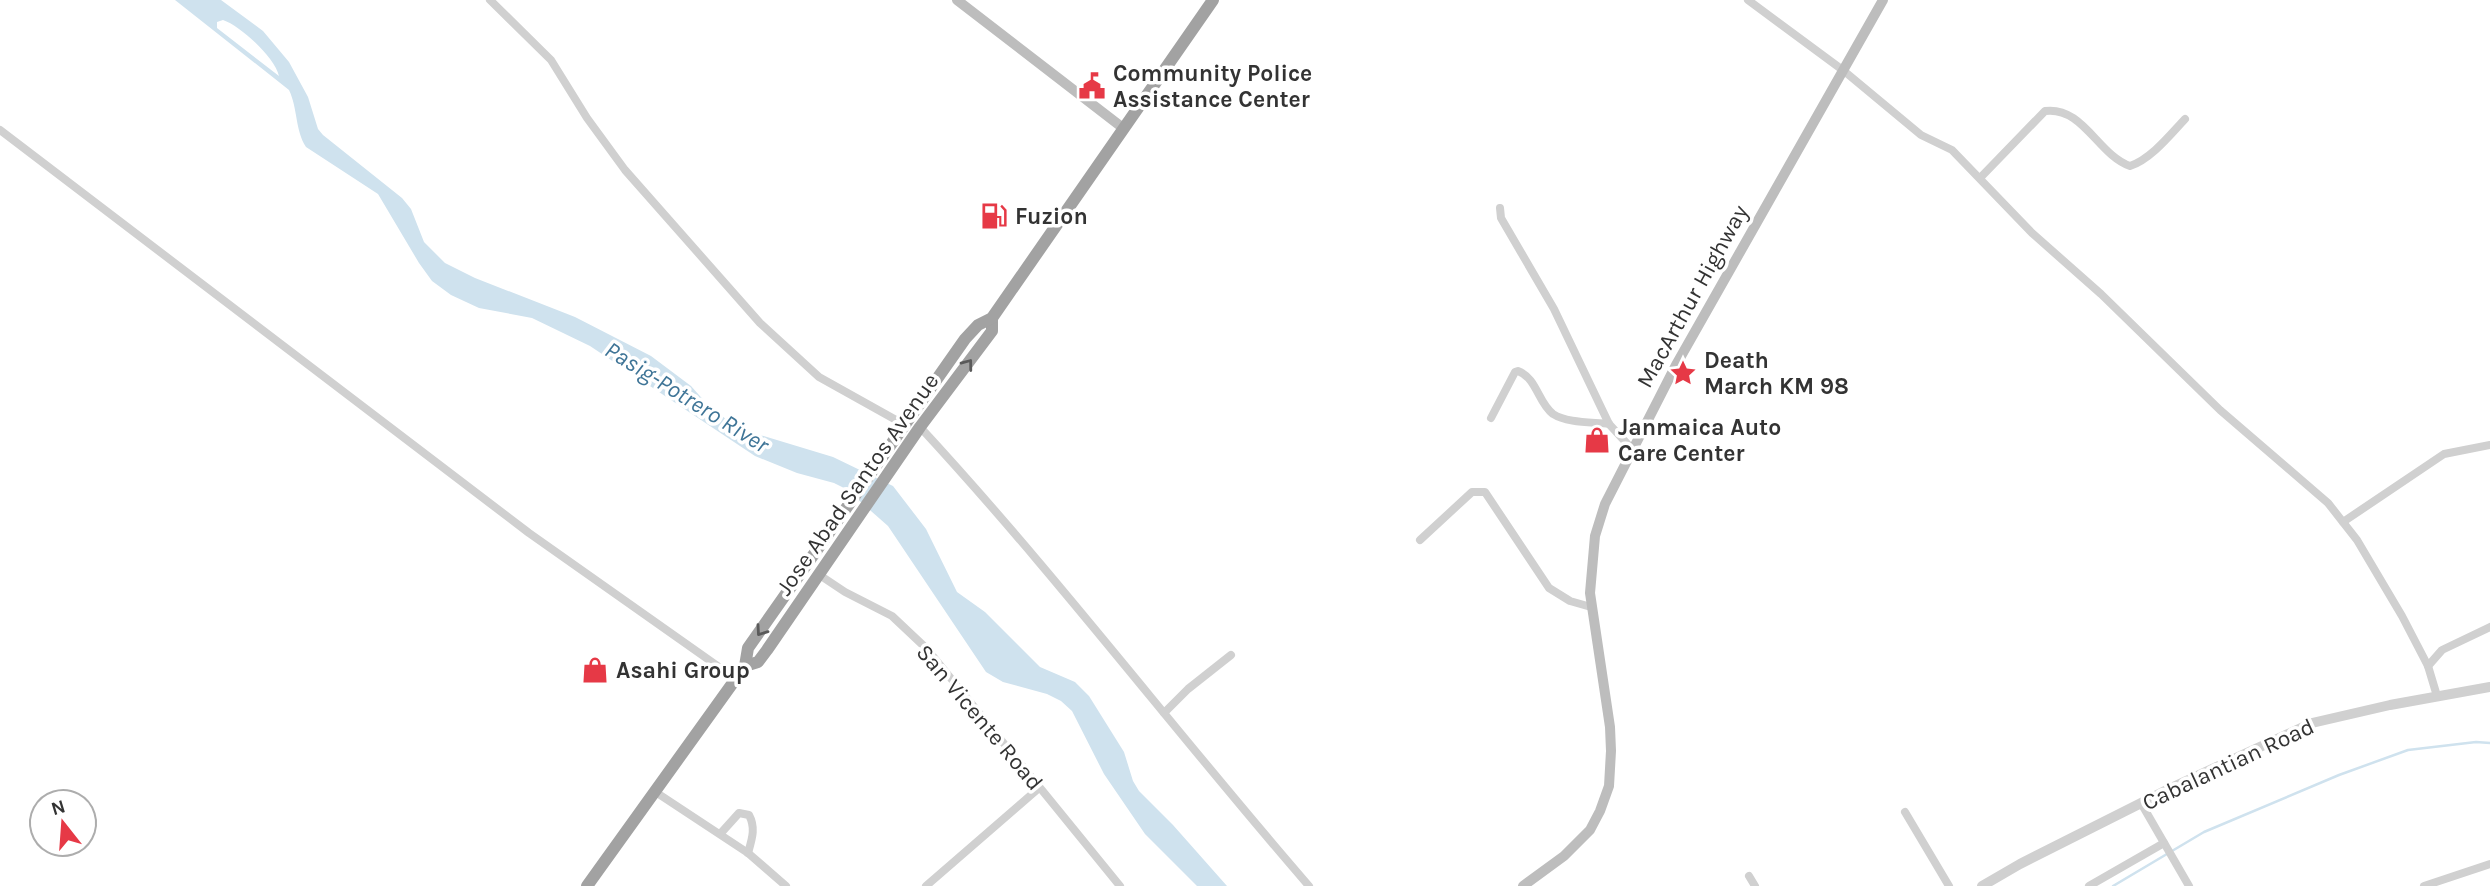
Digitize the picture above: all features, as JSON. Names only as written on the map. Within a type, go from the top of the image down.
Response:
[{"type":"highway","name":"Jose Abad Santos Avenue","points":[[745,666],[758,662],[820,570],[965,339],[978,325],[992,318],[1213,0]]},
{"type":"highway","name":"Jose Abad Santos Avenue","points":[[587,886],[745,666],[748,648],[810,559],[909,430]]},
{"type":"main road","points":[[957,0],[1124,128]]},
{"type":"main road","name":"MacArthur Highway","points":[[1523,886],[1556,862],[1590,830],[1609,786],[1609,727],[1591,607],[1591,566],[1595,536],[1605,505],[1676,365],[1883,0]]},
{"type":"street","points":[[490,0],[551,60],[587,118],[625,170],[760,323],[819,377],[909,430],[1037,558],[1238,804],[1309,886]]},
{"type":"street","points":[[1748,0],[1844,71],[1921,135],[1952,150],[1981,177],[2032,233],[2101,294],[2220,410],[2328,503],[2376,571],[2428,666],[2437,696]]},
{"type":"street","points":[[1981,177],[2045,111],[2062,112],[2130,166],[2159,145],[2185,119]]},
{"type":"street","points":[[0,130],[529,533],[736,679]]},
{"type":"street","points":[[1500,208],[1501,218],[1554,309],[1609,424],[1632,449]]},
{"type":"street","points":[[1491,418],[1515,372],[1518,371],[1530,379],[1555,415],[1572,420],[1609,424]]},
{"type":"street","points":[[2343,522],[2444,454],[2490,446]]},
{"type":"street","points":[[1420,540],[1461,500],[1472,492],[1485,492],[1549,587],[1570,601],[1591,607]]},
{"type":"street","name":"San Vicente Road","points":[[820,570],[845,592],[892,616],[927,649],[1120,886]]},
{"type":"street","points":[[2428,666],[2442,650],[2490,627]]},
{"type":"street","points":[[1164,713],[1231,654]]},
{"type":"street","name":"Cabalantian Road","points":[[1982,886],[2141,803],[2266,742],[2312,723],[2490,687]]},
{"type":"street","points":[[926,886],[1039,788]]},
{"type":"street","points":[[654,791],[721,833],[786,886]]},
{"type":"street","points":[[2141,803],[2189,886]]},
{"type":"street","points":[[1905,812],[1950,886]]},
{"type":"street","points":[[721,833],[739,813],[749,815],[753,822],[753,835],[748,853]]},
{"type":"street","points":[[2089,886],[2166,846]]},
{"type":"street","points":[[2424,886],[2490,864]]},
{"type":"street","points":[[1749,876],[1755,886]]},
{"type":"water","name":"Pasig-Potrero River","points":[[175,0],[221,0],[263,31],[289,62],[308,97],[318,129],[402,198],[411,209],[424,242],[445,263],[475,278],[575,317],[651,356],[691,386],[707,404],[727,420],[760,435],[833,457],[893,486],[926,529],[957,592],[985,612],[1040,667],[1075,682],[1089,696],[1124,752],[1139,791],[1227,886],[1197,886],[1145,834],[1104,774],[1072,711],[1061,701],[1047,694],[1003,682],[986,672],[888,526],[846,489],[755,456],[590,346],[532,318],[479,308],[451,295],[432,281],[378,194],[306,147],[289,90]],"holes":[[[223,20],[264,52],[279,76],[217,28],[217,22]]]},
{"type":"waterway","points":[[2113,886],[2204,832],[2339,775],[2408,750],[2476,742],[2490,743]]},
{"type":"place","name":"Community Police Assistance Center","points":[[1092,86]]},
{"type":"place","name":"Fuzion","points":[[994,216]]},
{"type":"place","name":"Death March KM 98","points":[[1683,373]]},
{"type":"place","name":"Janmaica Auto Care Center","points":[[1597,440]]},
{"type":"place","name":"Asahi Group","points":[[595,670]]}]
